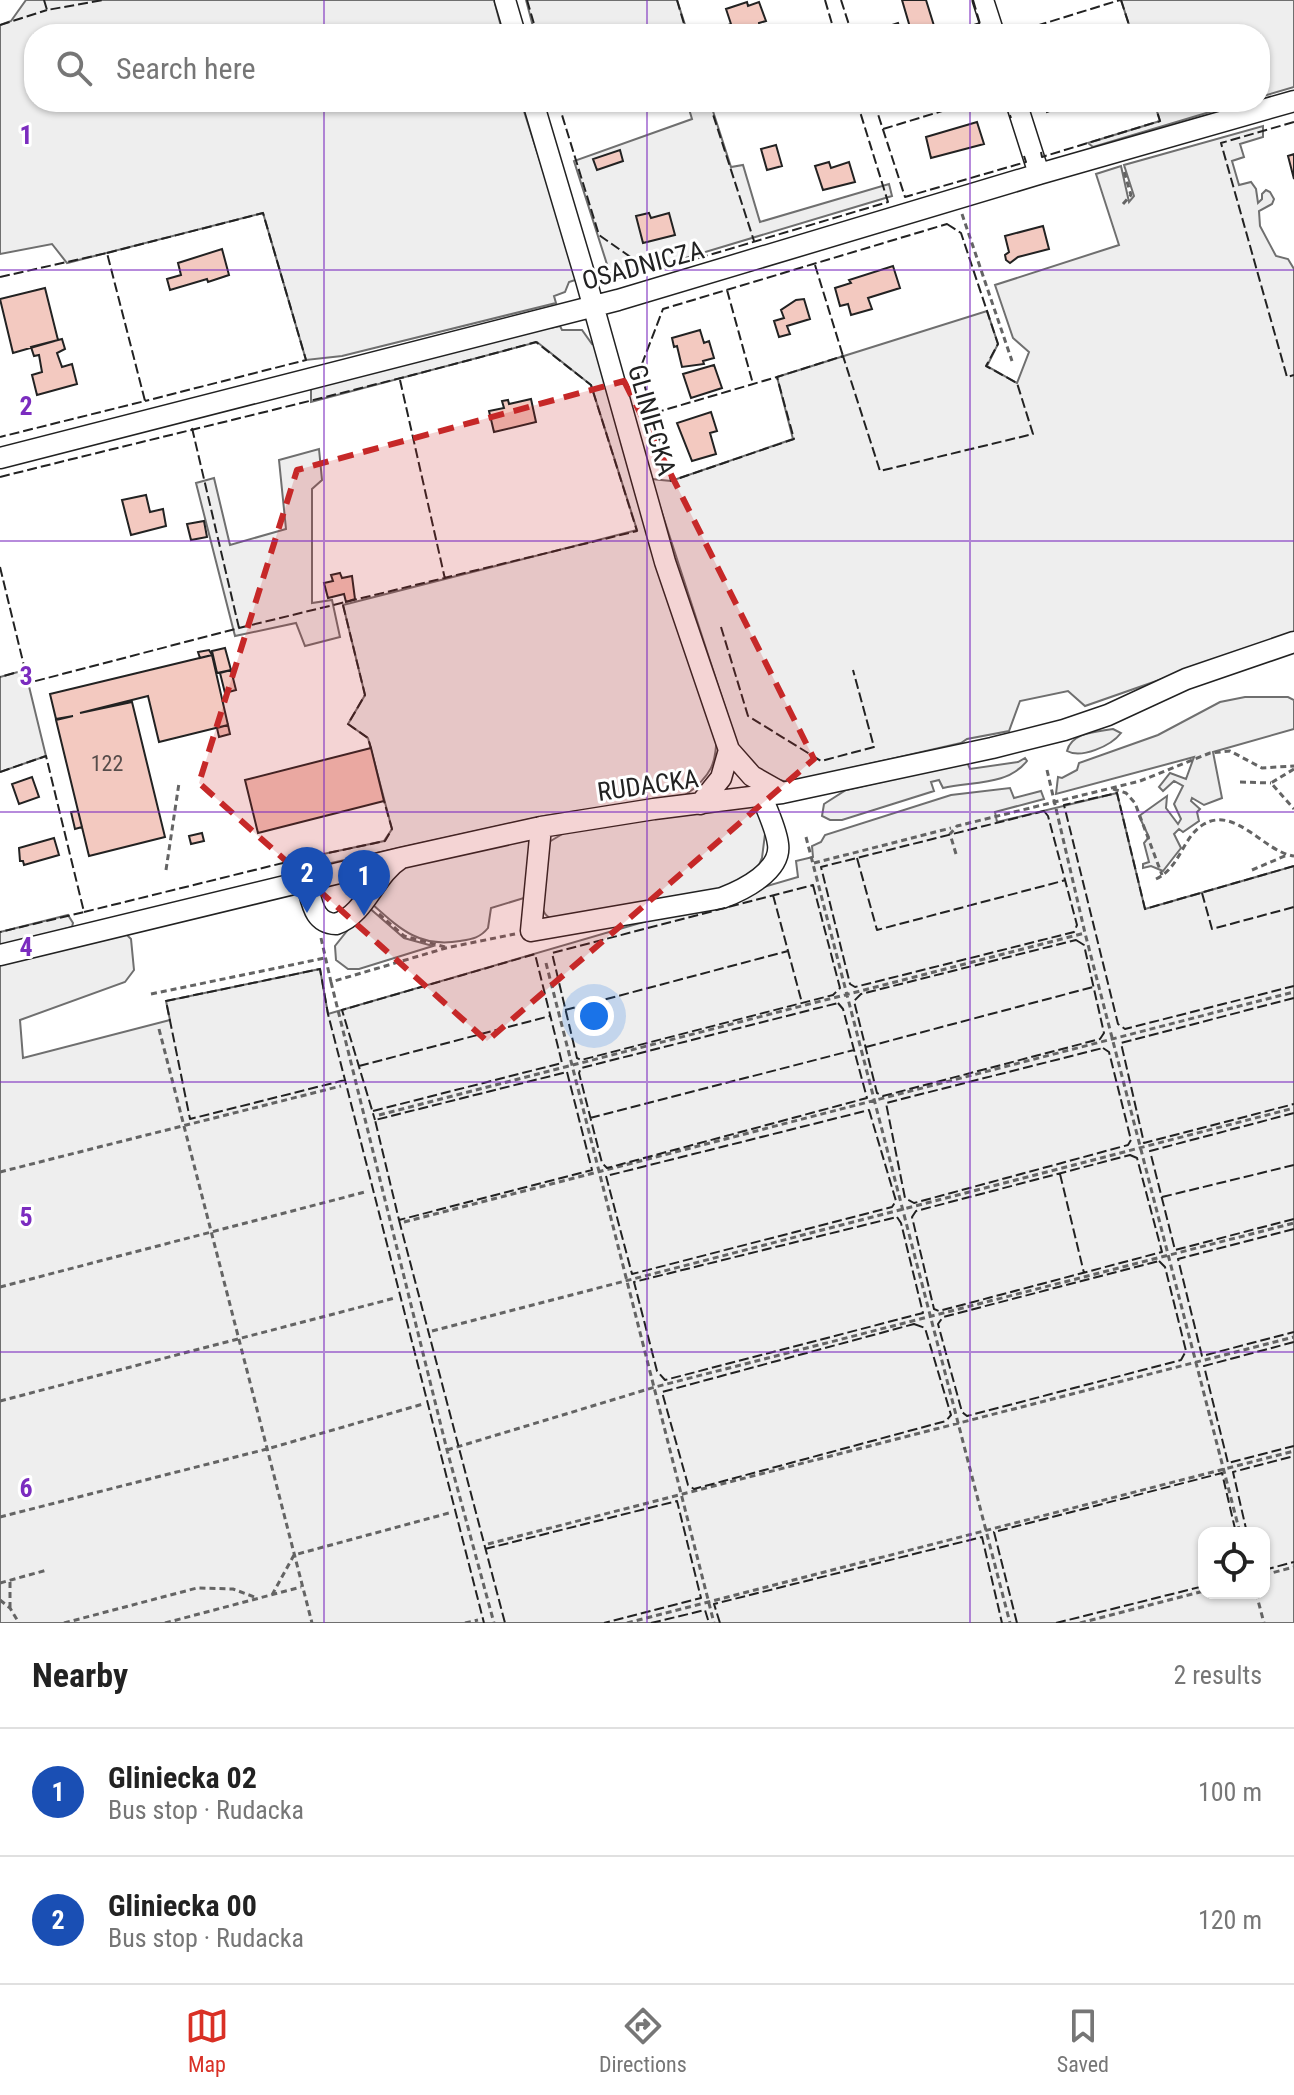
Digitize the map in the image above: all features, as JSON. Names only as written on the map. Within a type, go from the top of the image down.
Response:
[{"type":"street","points":[[505,0],[512,24]]},
{"type":"street","points":[[983,0],[991,24]]},
{"type":"street","name":"OSADNICZA","points":[[1270,108],[1294,101]]},
{"type":"street","name":"GLINIECKA","points":[[536,112],[665,562],[729,750],[772,794]]},
{"type":"street","points":[[1019,112],[1039,174]]},
{"type":"street","name":"OSADNICZA","points":[[0,458],[593,307],[1256,112]]},
{"type":"street","name":"RUDACKA","points":[[0,955],[541,827],[772,794],[935,762],[1064,730],[1108,715],[1198,675],[1294,642]]},
{"type":"street","points":[[700,804],[721,778],[729,750]]},
{"type":"street","points":[[541,827],[531,931],[722,898],[736,892],[763,875],[774,862],[779,846],[772,794]]},
{"type":"street","points":[[306,881],[317,917],[327,923],[340,923],[353,914],[390,866],[401,858]]},
{"type":"path","points":[[1121,163],[1131,195],[1123,204]]},
{"type":"path","points":[[957,199],[1012,361]]},
{"type":"path","points":[[814,863],[1113,789],[1210,753],[1230,751],[1262,768],[1294,767]]},
{"type":"path","points":[[1240,782],[1271,783],[1294,767]]},
{"type":"path","points":[[1047,770],[1085,933],[1239,1527]]},
{"type":"path","points":[[166,870],[179,783]]},
{"type":"path","points":[[1271,783],[1294,809]]},
{"type":"path","points":[[1113,789],[1126,793],[1135,803],[1162,876]]},
{"type":"path","points":[[1156,879],[1174,866],[1197,829],[1212,821],[1222,820],[1237,825],[1287,855],[1294,856]]},
{"type":"path","points":[[955,827],[950,834],[956,854]]},
{"type":"path","points":[[806,837],[1010,1623]]},
{"type":"path","points":[[1252,870],[1287,855]]},
{"type":"path","points":[[364,901],[404,936],[446,948]]},
{"type":"path","points":[[317,917],[447,1450],[494,1623]]},
{"type":"path","points":[[331,982],[446,948],[531,931]]},
{"type":"path","points":[[379,1115],[1085,933]]},
{"type":"path","points":[[151,994],[325,958]]},
{"type":"path","points":[[546,963],[714,1623]]},
{"type":"path","points":[[404,1222],[1294,992]]},
{"type":"path","points":[[159,1029],[312,1623]]},
{"type":"path","points":[[0,1172],[341,1086]]},
{"type":"path","points":[[432,1331],[1294,1108]]},
{"type":"path","points":[[0,1287],[365,1192]]},
{"type":"path","points":[[447,1450],[655,1387],[1294,1223]]},
{"type":"path","points":[[0,1401],[395,1298]]},
{"type":"path","points":[[488,1544],[1294,1337]]},
{"type":"path","points":[[0,1517],[267,1449],[423,1404]]},
{"type":"path","points":[[627,1623],[1294,1451]]},
{"type":"path","points":[[272,1595],[294,1555],[449,1513]]},
{"type":"path","points":[[1270,1573],[1294,1567]]},
{"type":"path","points":[[0,1583],[47,1570]]},
{"type":"path","points":[[10,1580],[10,1608]]},
{"type":"path","points":[[165,1623],[302,1586]]},
{"type":"path","points":[[64,1623],[197,1588],[233,1589],[257,1598]]},
{"type":"path","points":[[1080,1623],[1198,1593]]},
{"type":"path","points":[[1258,1599],[1264,1623]]},
{"type":"path","points":[[0,1600],[10,1608],[19,1623]]},
{"type":"path","points":[[196,1615],[201,1623]]},
{"type":"path","points":[[465,1623],[478,1620]]},
{"type":"highlighted area","points":[[624,381],[814,759],[487,1041],[199,783],[297,470]]},
{"type":"shaded area","points":[[26,0],[494,0],[500,24],[24,24],[24,112],[524,112],[578,279],[569,282],[565,292],[554,296],[556,303],[342,356],[306,360],[263,213],[67,263],[52,244],[0,254],[0,25],[11,21]]},
{"type":"shaded area","points":[[526,0],[677,0],[685,24],[532,24]]},
{"type":"shaded area","points":[[1121,0],[1294,0],[1294,87],[1270,94],[1270,24],[1129,24]]},
{"type":"shaded area","points":[[690,112],[713,112],[731,167],[743,165],[760,222],[889,184],[892,196],[612,280],[574,161],[692,119]]},
{"type":"shaded area","points":[[1157,112],[1210,112],[1093,147],[1088,143],[1160,121]]},
{"type":"shaded area","points":[[1263,126],[1263,137],[1240,144],[1244,157],[1232,161],[1239,185],[1251,182],[1256,189],[1258,203],[1266,190],[1270,192],[1274,199],[1272,204],[1259,211],[1260,226],[1276,256],[1288,259],[1294,269],[1294,633],[1085,706],[1068,691],[1020,701],[1009,731],[967,739],[961,743],[790,782],[774,778],[750,762],[739,750],[651,479],[671,481],[793,439],[777,377],[987,311],[998,344],[987,366],[1017,383],[1029,352],[1013,338],[995,285],[1119,245],[1096,174],[1121,166],[1129,202],[1134,196],[1124,165]]},
{"type":"shaded area","points":[[536,326],[582,330],[592,344],[597,342],[716,729],[716,751],[711,768],[701,782],[684,796],[544,816],[304,869],[295,860],[384,841],[392,829],[368,738],[348,724],[365,695],[343,605],[637,530],[591,385],[537,342],[311,402],[316,377]]},
{"type":"shaded area","points":[[319,449],[322,480],[312,489],[312,603],[332,600],[340,637],[305,646],[296,623],[235,636],[196,483],[214,478],[230,545],[286,529],[279,460]]},
{"type":"shaded area","points":[[25,670],[46,756],[0,772],[0,677]]},
{"type":"shaded area","points":[[1245,697],[1288,697],[1294,700],[1294,729],[1213,752],[1222,798],[1204,805],[1192,798],[1191,801],[1200,809],[1197,812],[1199,821],[1174,834],[1181,848],[1163,871],[1151,866],[1143,868],[1143,864],[1149,862],[1144,843],[1149,837],[1139,816],[1167,796],[1166,808],[1178,824],[1181,819],[1174,804],[1183,786],[1174,781],[1163,791],[1159,787],[1170,773],[1186,779],[1194,757],[1056,794],[1058,777],[1077,770],[1079,763],[1158,735],[1220,702]]},
{"type":"shaded area","points":[[1113,729],[1121,733],[1103,747],[1080,753],[1067,751],[1079,736]]},
{"type":"shaded area","points":[[1025,758],[1027,761],[1019,769],[999,779],[943,788],[939,780],[931,782],[934,791],[842,820],[822,816],[824,804],[846,790],[967,762],[970,769],[1018,762]]},
{"type":"shaded area","points":[[1010,788],[1014,798],[1041,791],[1044,799],[995,812],[997,822],[1117,793],[1145,909],[1294,866],[1294,1623],[0,1623],[0,963],[126,934],[131,939],[134,970],[125,982],[20,1020],[23,1058],[170,1020],[166,1001],[320,969],[328,1014],[798,877],[796,861],[813,857],[812,846],[821,842],[825,835],[951,795]]},
{"type":"shaded area","points":[[756,803],[767,818],[762,858],[739,884],[577,922],[555,920],[545,914],[540,896],[549,842],[569,830]]},
{"type":"shaded area","points":[[527,838],[531,843],[524,898],[491,908],[488,928],[476,938],[446,942],[421,939],[401,928],[371,903],[391,876],[409,862]]},
{"type":"shaded area","points":[[367,906],[404,938],[433,946],[359,969],[348,969],[336,960],[335,946]]},
{"type":"shaded area","points":[[68,915],[72,927],[0,947],[0,932]]},
{"type":"building","points":[[902,0],[926,0],[933,24],[909,24]]},
{"type":"building","points":[[747,2],[748,6],[759,2],[766,21],[759,24],[731,24],[726,9]]},
{"type":"building","points":[[977,122],[984,144],[931,158],[926,137]]},
{"type":"building","points":[[776,145],[782,166],[767,170],[761,149]]},
{"type":"building","points":[[620,150],[623,161],[597,170],[593,159]]},
{"type":"building","points":[[1294,154],[1294,179],[1288,156]]},
{"type":"building","points":[[829,162],[831,168],[849,162],[855,182],[823,190],[815,166]]},
{"type":"building","points":[[649,213],[651,218],[669,213],[675,235],[643,243],[636,216]]},
{"type":"building","points":[[1043,226],[1049,249],[1018,257],[1010,263],[1006,260],[1005,255],[1009,252],[1005,236]]},
{"type":"building","points":[[222,249],[229,275],[170,290],[167,279],[181,275],[178,263]]},
{"type":"building","points":[[893,266],[900,288],[868,298],[872,309],[851,315],[848,304],[840,306],[835,288],[851,283],[849,280]]},
{"type":"building","points":[[45,288],[58,340],[13,353],[0,299]]},
{"type":"building","points":[[804,299],[810,319],[787,326],[790,334],[779,337],[774,321],[784,318],[781,310],[796,300]]},
{"type":"building","points":[[700,330],[704,343],[709,341],[714,358],[703,361],[704,364],[682,367],[672,338]]},
{"type":"building","points":[[62,339],[65,349],[57,353],[62,367],[72,364],[77,384],[37,395],[32,375],[42,372],[39,355],[34,356],[31,347]]},
{"type":"building","points":[[714,365],[722,388],[691,398],[683,374]]},
{"type":"building","points":[[531,399],[536,422],[494,432],[489,411],[504,408],[502,401],[508,400],[509,404]]},
{"type":"building","points":[[711,412],[717,431],[710,433],[716,454],[692,461],[677,423]]},
{"type":"building","points":[[146,495],[150,512],[163,509],[166,526],[131,535],[122,500]]},
{"type":"building","points":[[204,521],[207,537],[191,540],[187,524]]},
{"type":"building","points":[[340,573],[342,578],[352,576],[355,599],[346,602],[344,594],[328,598],[324,583],[333,581],[331,575]]},
{"type":"building","points":[[225,648],[231,670],[217,673],[212,651]]},
{"type":"building","points":[[209,650],[212,655],[200,658],[198,652]]},
{"type":"building","points":[[212,655],[228,725],[159,742],[148,696],[80,713],[132,702],[165,837],[89,856],[56,720],[73,716],[56,719],[50,694]]},
{"type":"building","points":[[231,670],[236,690],[225,693],[220,673]]},
{"type":"building","points":[[228,725],[230,734],[219,737],[217,728]]},
{"type":"building","points":[[371,748],[384,801],[258,833],[245,780]]},
{"type":"building","points":[[32,777],[39,797],[19,804],[12,784]]},
{"type":"building","points":[[78,811],[82,827],[75,829],[71,812]]},
{"type":"building","points":[[202,833],[204,841],[191,844],[189,836]]},
{"type":"building","points":[[54,838],[59,855],[24,865],[20,861],[19,848]]},
{"type":"fence","points":[[44,0],[47,10],[103,0]]},
{"type":"fence","points":[[527,0],[534,24]]},
{"type":"fence","points":[[677,0],[684,24]]},
{"type":"fence","points":[[825,0],[832,24]]},
{"type":"fence","points":[[841,0],[849,24]]},
{"type":"fence","points":[[973,0],[980,24]]},
{"type":"fence","points":[[1042,24],[1120,0]]},
{"type":"fence","points":[[1121,0],[1129,24]]},
{"type":"fence","points":[[0,25],[47,10]]},
{"type":"fence","points":[[561,112],[599,235],[652,272],[888,202],[860,112]]},
{"type":"fence","points":[[712,112],[754,241]]},
{"type":"fence","points":[[877,112],[905,197],[1026,162],[1024,156]]},
{"type":"fence","points":[[883,129],[939,112]]},
{"type":"fence","points":[[1009,112],[1011,118]]},
{"type":"fence","points":[[1041,152],[1042,157],[1160,121],[1157,112]]},
{"type":"fence","points":[[1294,122],[1221,143],[1287,377],[1294,375]]},
{"type":"fence","points":[[107,253],[263,213],[306,360],[145,401]]},
{"type":"fence","points":[[947,224],[961,233],[998,344],[986,366],[1017,383],[1033,434],[880,471],[843,356],[777,377],[794,439],[671,481],[640,369],[663,309],[947,224]]},
{"type":"fence","points":[[0,277],[107,253],[145,401],[0,437]]},
{"type":"fence","points":[[815,265],[843,356]]},
{"type":"fence","points":[[727,290],[753,384]]},
{"type":"fence","points":[[0,477],[536,342],[591,385],[637,531],[28,683],[25,670],[0,677]]},
{"type":"fence","points":[[654,413],[777,377]]},
{"type":"fence","points":[[400,380],[445,579]]},
{"type":"fence","points":[[192,428],[239,628]]},
{"type":"fence","points":[[0,567],[25,670]]},
{"type":"fence","points":[[343,605],[365,695],[348,724],[368,738],[371,748]]},
{"type":"fence","points":[[721,627],[748,716],[821,761],[874,747],[853,670]]},
{"type":"fence","points":[[0,772],[46,756],[84,912],[0,932]]},
{"type":"fence","points":[[1294,866],[1145,909],[1117,793],[1064,805],[1118,1024],[1125,1029],[1294,986]]},
{"type":"fence","points":[[84,912],[385,841],[392,829],[384,801]]},
{"type":"fence","points":[[1044,811],[1048,816],[1077,925],[1074,932],[855,987],[850,984],[821,867],[1044,811]]},
{"type":"fence","points":[[857,858],[877,930],[1066,880]]},
{"type":"fence","points":[[813,885],[840,988],[833,995],[581,1060],[577,1058],[552,953],[813,885]]},
{"type":"fence","points":[[1202,893],[1212,929],[1294,907]]},
{"type":"fence","points":[[773,895],[802,1003]]},
{"type":"fence","points":[[1076,940],[1084,945],[1104,1033],[1100,1039],[883,1096],[877,1093],[854,1001],[861,994],[1076,940]]},
{"type":"fence","points":[[565,1010],[788,951]]},
{"type":"fence","points":[[373,1111],[562,1063],[535,954],[342,1010],[375,1120]]},
{"type":"fence","points":[[345,1080],[190,1119],[166,1001],[320,969],[328,1014],[345,1080],[484,1623]]},
{"type":"fence","points":[[866,1047],[1093,987]]},
{"type":"fence","points":[[1294,998],[1121,1043],[1144,1143],[1294,1104]]},
{"type":"fence","points":[[838,1003],[843,1009],[867,1098],[607,1168],[602,1163],[579,1073],[581,1068],[838,1003]]},
{"type":"fence","points":[[359,1066],[550,1016]]},
{"type":"fence","points":[[1103,1048],[1109,1052],[1131,1140],[1128,1145],[914,1203],[905,1198],[886,1103],[1103,1048]]},
{"type":"fence","points":[[590,1118],[854,1050]]},
{"type":"fence","points":[[567,1072],[592,1170],[399,1220],[375,1120],[567,1072]]},
{"type":"fence","points":[[869,1110],[896,1201],[892,1207],[632,1274],[606,1176],[869,1110]]},
{"type":"fence","points":[[1294,1113],[1150,1151],[1175,1250],[1294,1219]]},
{"type":"fence","points":[[1130,1155],[1137,1158],[1162,1252],[939,1311],[934,1309],[912,1217],[916,1211],[1130,1155]]},
{"type":"fence","points":[[1162,1197],[1294,1165]]},
{"type":"fence","points":[[1060,1174],[1084,1273]]},
{"type":"fence","points":[[897,1217],[923,1313],[665,1380],[657,1371],[634,1282],[897,1217]]},
{"type":"fence","points":[[399,1220],[505,1623]]},
{"type":"fence","points":[[1294,1229],[1178,1259],[1202,1356],[1294,1332]]},
{"type":"fence","points":[[1159,1261],[1165,1267],[1186,1351],[1181,1360],[967,1416],[962,1412],[938,1324],[943,1317],[1159,1261]]},
{"type":"fence","points":[[914,1324],[925,1328],[951,1415],[946,1421],[694,1489],[688,1485],[662,1392],[914,1324]]},
{"type":"fence","points":[[1294,1342],[1204,1366],[1228,1463],[1294,1446]]},
{"type":"fence","points":[[1246,1527],[1233,1472],[1294,1456]]},
{"type":"fence","points":[[1017,1623],[994,1532],[1222,1473],[1235,1527]]},
{"type":"fence","points":[[485,1549],[677,1501],[701,1598],[604,1623]]},
{"type":"fence","points":[[720,1623],[714,1604],[982,1537],[1002,1623]]},
{"type":"fence","points":[[1270,1568],[1294,1562]]},
{"type":"fence","points":[[1056,1623],[1198,1588]]},
{"type":"fence","points":[[651,1623],[705,1610],[709,1623]]},
{"type":"place","name":"Gliniecka 00","points":[[307,913]]},
{"type":"place","name":"Gliniecka 02","points":[[364,916]]}]
